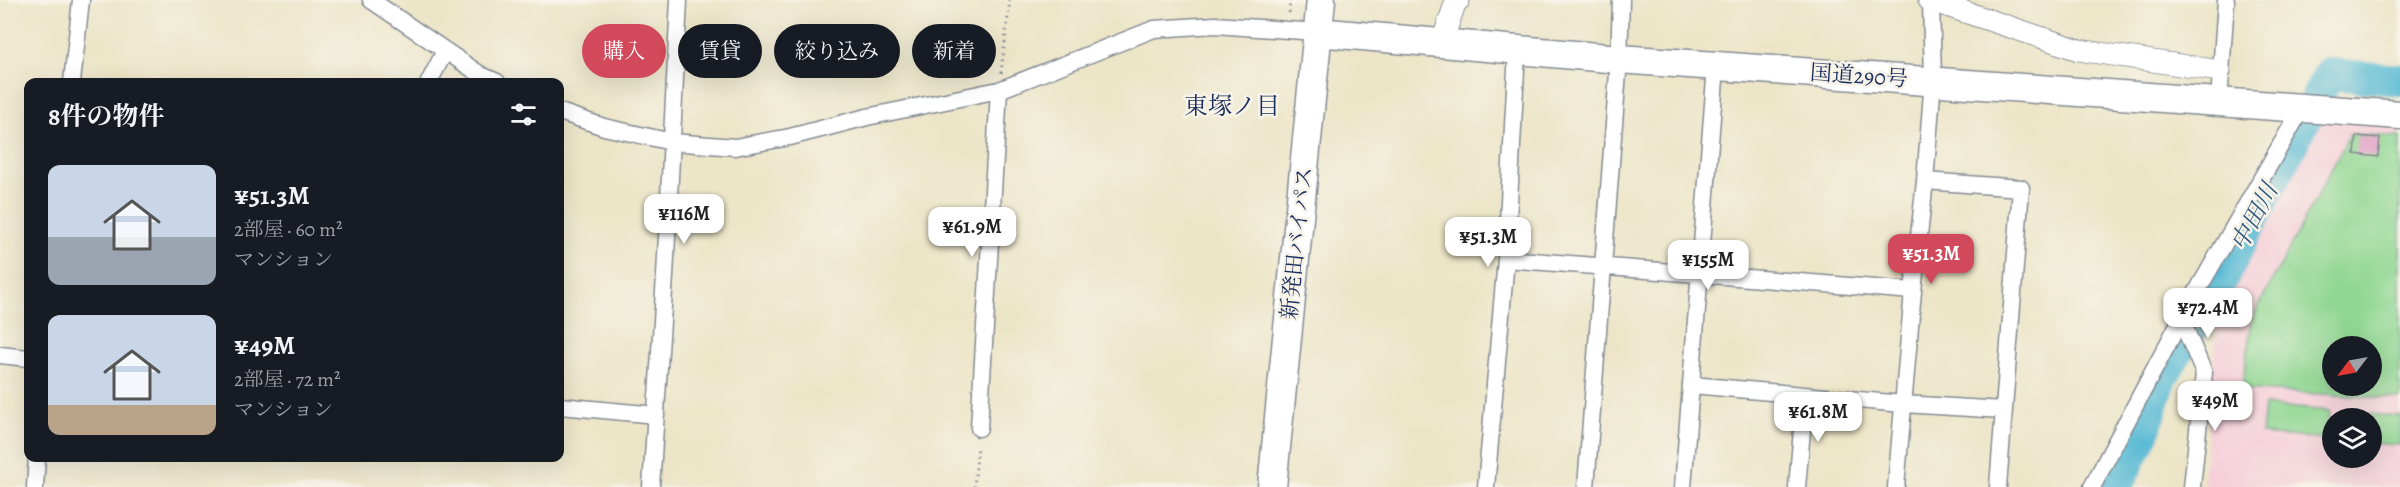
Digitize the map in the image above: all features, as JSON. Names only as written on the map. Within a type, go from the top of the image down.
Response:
[{"type":"highway","name":"新発田バイパス","points":[[1272,487],[1321,0]]},
{"type":"highway","name":"国道290号","points":[[1317,32],[1619,59],[2400,115]]},
{"type":"street","points":[[72,78],[81,0]]},
{"type":"street","points":[[371,0],[488,78]]},
{"type":"street","points":[[651,487],[679,0]]},
{"type":"street","points":[[1442,42],[1456,1],[1459,0]]},
{"type":"street","points":[[1586,487],[1622,0]]},
{"type":"street","points":[[1896,487],[1925,181],[1932,80],[1930,0],[2079,50],[2220,71]]},
{"type":"street","points":[[2219,102],[2226,0]]},
{"type":"street","points":[[564,113],[604,127],[672,142],[735,147],[790,137],[867,117],[999,90],[1154,29],[1215,25],[1317,32]]},
{"type":"street","points":[[1486,487],[1506,259],[1517,50]]},
{"type":"street","points":[[431,78],[446,51]]},
{"type":"street","points":[[1683,487],[1716,66]]},
{"type":"street","points":[[979,428],[999,90]]},
{"type":"street","points":[[2092,487],[2181,319],[2316,109]]},
{"type":"street","points":[[1925,181],[2021,188],[1998,487]]},
{"type":"street","points":[[1506,259],[1913,291]]},
{"type":"street","points":[[2181,319],[2204,373],[2192,487]]},
{"type":"street","points":[[0,355],[24,358]]},
{"type":"street","points":[[1692,385],[1903,404],[2003,410]]},
{"type":"street","points":[[1797,487],[1805,396]]},
{"type":"street","points":[[564,406],[656,415]]},
{"type":"street","points":[[35,487],[37,462]]},
{"type":"path","points":[[999,90],[1010,0]]},
{"type":"path","points":[[974,487],[979,428]]},
{"type":"shaded area","points":[[2319,119],[2400,126],[2400,487],[2203,487],[2217,322]]},
{"type":"green space","points":[[2350,134],[2400,137],[2400,399],[2353,396],[2382,396],[2382,336],[2322,336],[2322,394],[2242,389],[2252,319]]},
{"type":"green space","points":[[2264,405],[2322,410],[2322,439],[2261,434]]},
{"type":"green space","points":[[2382,415],[2400,416],[2400,445],[2382,444]]},
{"type":"building","points":[[2357,136],[2380,138],[2378,157],[2355,154]]},
{"type":"waterway","name":"中田川","points":[[2116,487],[2144,433],[2161,379],[2224,275],[2329,74],[2400,80]]},
{"type":"district","name":"東塚ノ目","points":[[1232,106]]}]
